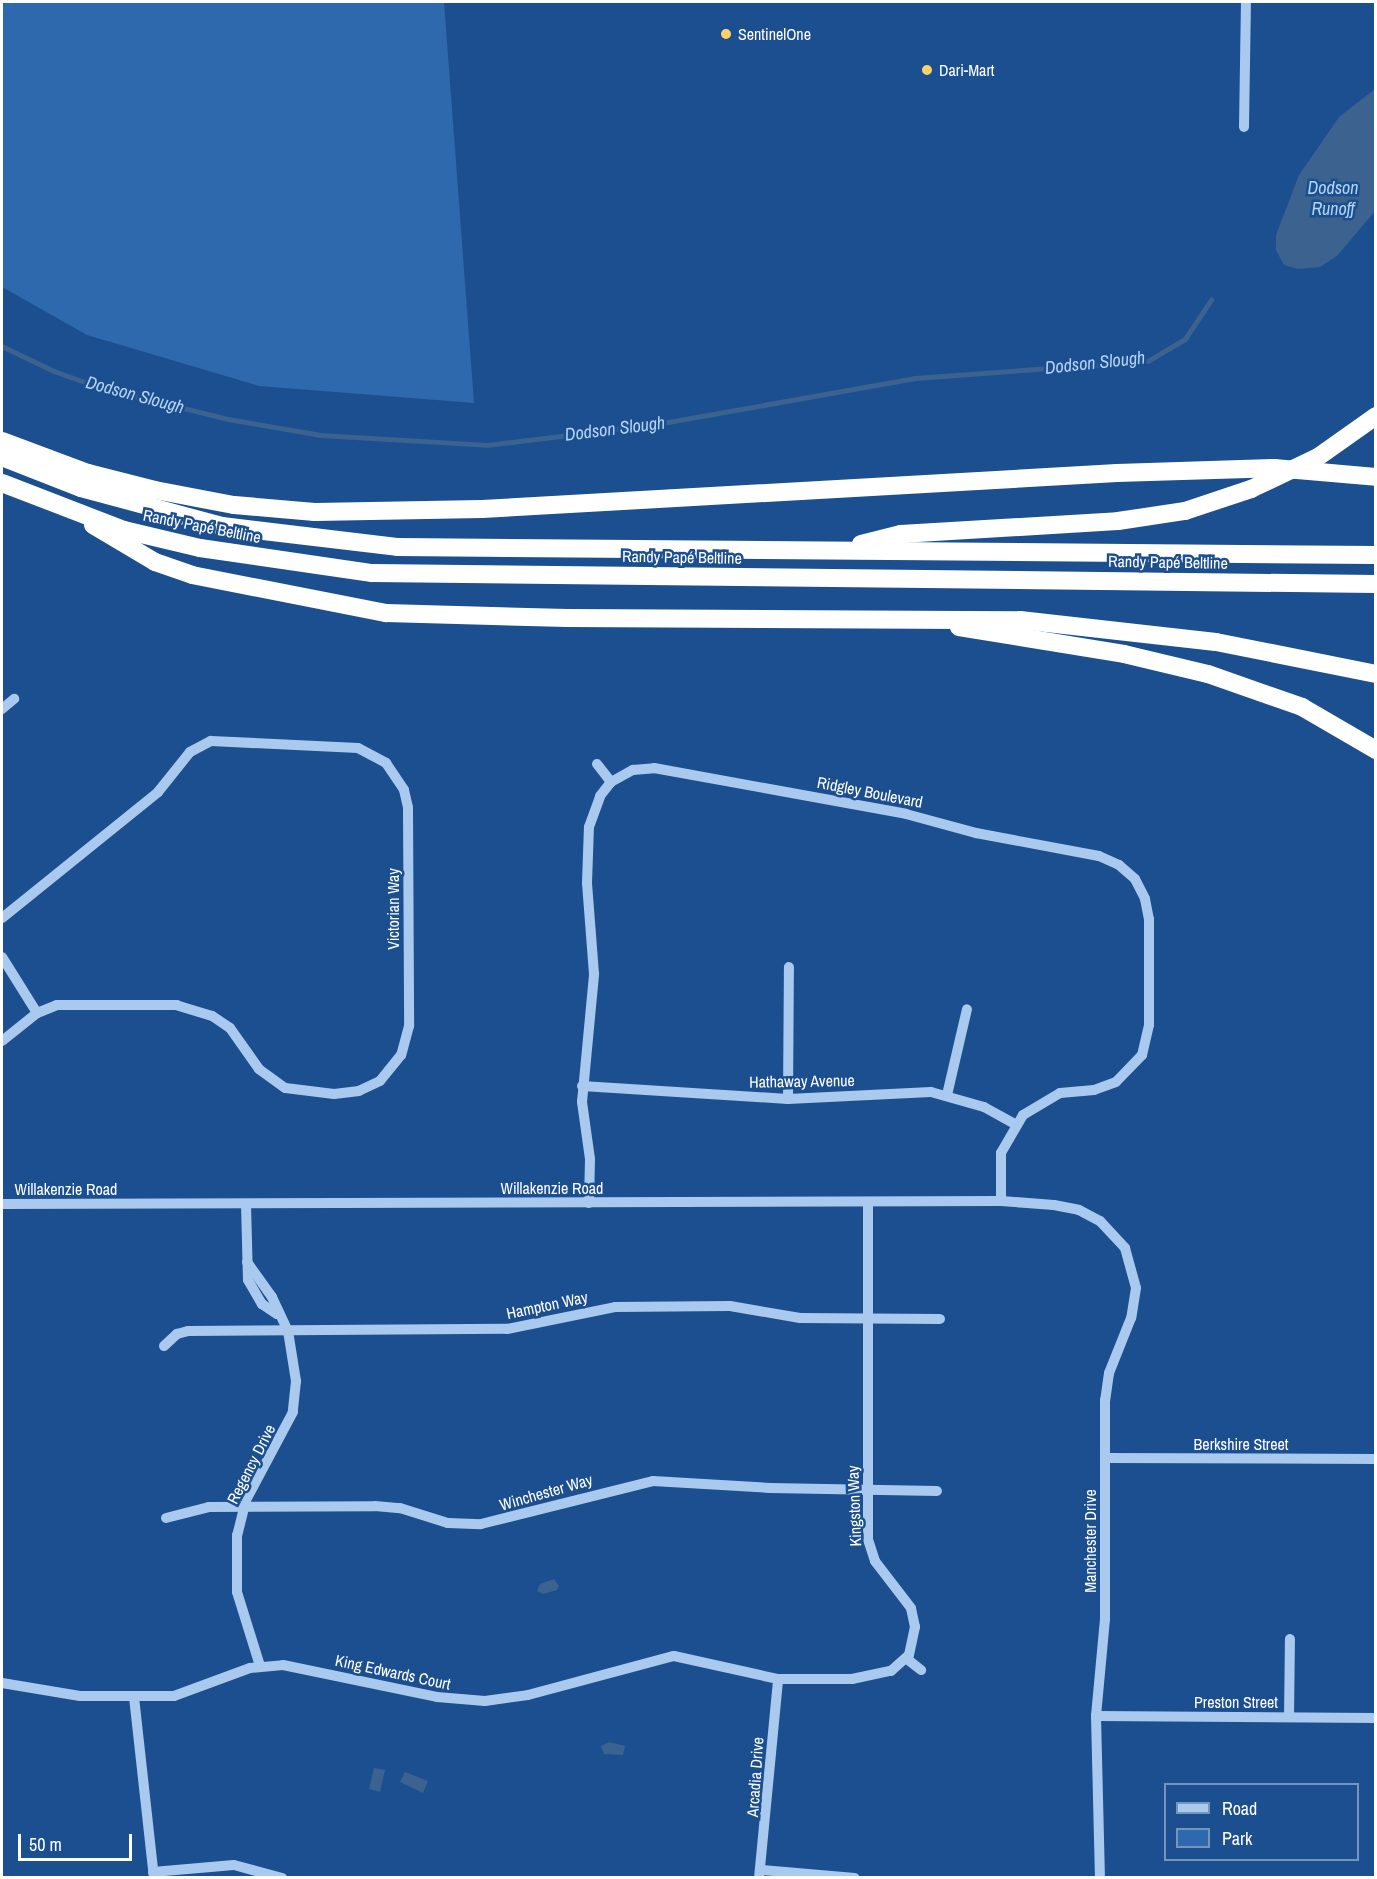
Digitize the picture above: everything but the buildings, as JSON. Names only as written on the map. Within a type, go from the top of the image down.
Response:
[{"type":"highway","points":[[834,550],[901,534],[1118,521],[1185,511],[1251,489],[1318,457],[1376,416]]},
{"type":"highway","points":[[2,441],[88,473],[155,490],[234,505],[315,512],[482,509],[1117,473],[1274,468],[1376,477]]},
{"type":"highway","name":"Randy Papé Beltline","points":[[2,457],[81,488],[222,526],[300,538],[398,547],[1376,555]]},
{"type":"highway","name":"Randy Papé Beltline","points":[[2,483],[124,530],[200,548],[372,573],[1376,584]]},
{"type":"highway","points":[[75,513],[115,541],[192,575],[386,613],[485,617],[1020,620],[1139,631],[1376,674]]},
{"type":"highway","points":[[922,620],[1124,654],[1208,674],[1302,707],[1376,750]]},
{"type":"street","points":[[1244,127],[1246,2]]},
{"type":"street","points":[[2,710],[14,699]]},
{"type":"street","name":"Victorian Way","points":[[2,918],[158,792],[190,752],[211,741],[233,739],[358,748],[386,763],[404,790],[408,808],[408,1036],[396,1065],[370,1087],[334,1094],[285,1088],[259,1069],[230,1028],[189,1007],[63,1005],[38,1013],[2,1041]]},
{"type":"street","points":[[589,1203],[582,1086],[594,974],[587,884],[588,836],[595,808],[611,782],[597,764]]},
{"type":"street","name":"Ridgley Boulevard","points":[[611,782],[633,770],[674,770],[906,814],[976,833],[1086,854],[1109,860],[1128,872],[1141,889],[1149,919],[1149,1025],[1142,1055],[1116,1082],[1049,1097],[1015,1124],[1001,1153],[1001,1201]]},
{"type":"street","points":[[2,957],[38,1013]]},
{"type":"street","points":[[788,1099],[789,967]]},
{"type":"street","points":[[947,1095],[967,1009]]},
{"type":"street","name":"Hathaway Avenue","points":[[582,1086],[788,1099],[901,1091],[947,1095],[991,1110],[1015,1124]]},
{"type":"street","name":"Willakenzie Road","points":[[2,1204],[1001,1201],[1054,1205],[1079,1210],[1100,1221]]},
{"type":"street","name":"Kingston Way","points":[[868,1202],[868,1490],[871,1554],[910,1608],[915,1622],[914,1643],[907,1659]]},
{"type":"street","name":"Regency Drive","points":[[246,1204],[248,1280],[262,1304],[277,1314],[288,1331],[296,1367],[296,1403],[243,1506],[235,1552],[235,1579],[260,1666]]},
{"type":"street","name":"Manchester Drive","points":[[1100,1221],[1125,1248],[1136,1288],[1131,1318],[1108,1380],[1105,1619],[1096,1716],[1101,1810],[1100,1878]]},
{"type":"street","name":"Hampton Way","points":[[164,1346],[174,1336],[188,1331],[507,1329],[615,1307],[730,1306],[794,1317],[940,1319]]},
{"type":"street","name":"Berkshire Street","points":[[1106,1458],[1376,1460]]},
{"type":"street","name":"Winchester Way","points":[[166,1518],[199,1508],[385,1506],[470,1525],[502,1521],[653,1481],[937,1491]]},
{"type":"street","points":[[1289,1718],[1290,1639]]},
{"type":"street","name":"King Edwards Court","points":[[2,1683],[80,1696],[183,1695],[260,1666],[303,1668],[461,1701],[518,1698],[674,1656],[778,1679]]},
{"type":"street","points":[[778,1679],[873,1677],[891,1671],[907,1659],[921,1670]]},
{"type":"street","name":"Arcadia Drive","points":[[761,1874],[778,1679]]},
{"type":"street","points":[[134,1697],[153,1875],[234,1865],[282,1878]]},
{"type":"street","name":"Preston Street","points":[[1096,1716],[1376,1718]]},
{"type":"street","points":[[761,1874],[855,1878]]},
{"type":"green space","points":[[2,2],[444,2],[474,403],[259,386],[87,335],[2,287]]},
{"type":"water","name":"Dodson Runoff","points":[[1375,89],[1375,211],[1337,256],[1320,267],[1298,269],[1284,265],[1276,250],[1276,235],[1299,175],[1339,117]]},
{"type":"water","points":[[554,1579],[559,1586],[557,1590],[543,1594],[537,1591],[540,1584]]},
{"type":"water","points":[[609,1742],[625,1746],[623,1755],[604,1754],[601,1746]]},
{"type":"water","points":[[374,1768],[385,1770],[380,1792],[369,1789]]},
{"type":"water","points":[[405,1772],[428,1781],[423,1793],[400,1782]]},
{"type":"waterway","name":"Dodson Slough","points":[[2,346],[54,371],[99,387],[228,419],[321,435],[487,445],[657,424],[915,378],[1148,361],[1185,339],[1211,300]]},
{"type":"place","name":"SentinelOne","points":[[726,34]]},
{"type":"place","name":"Dari-Mart","points":[[927,70]]}]
